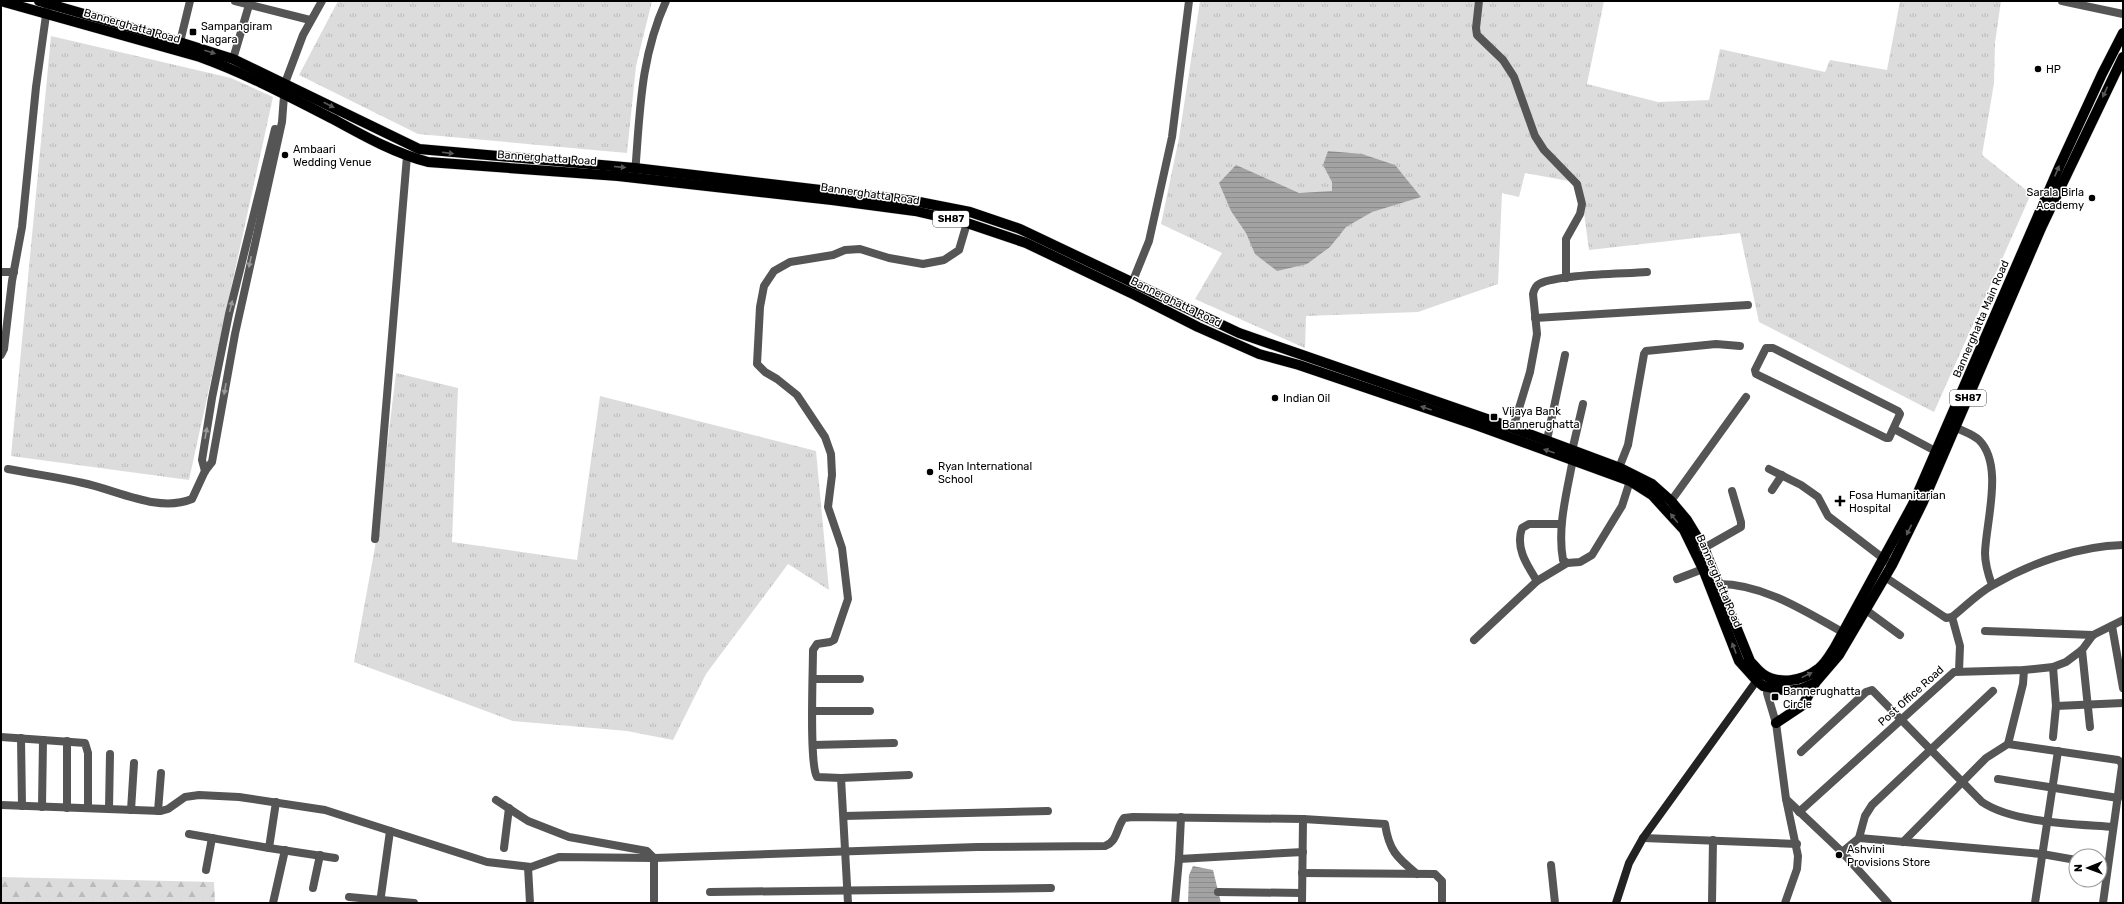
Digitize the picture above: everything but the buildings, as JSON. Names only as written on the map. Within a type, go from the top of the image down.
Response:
[{"type":"main road","name":"Bannerghatta Road","points":[[1,1],[47,14],[233,59],[419,149],[635,173],[914,201],[970,212],[1036,236],[1239,333],[1372,385],[1652,484],[1671,501],[1687,520],[1704,548],[1750,661],[1764,680]]},
{"type":"main road","name":"Bannerghatta Road","points":[[43,2],[184,46],[283,93],[407,156],[428,162],[635,173],[915,211],[967,223],[1026,243],[1198,327],[1259,354],[1372,385],[1513,428],[1547,440],[1572,455]]},
{"type":"main road","name":"Bannerghatta Main Road","points":[[1764,680],[1792,681],[1808,676],[1819,668],[1844,633],[1923,502],[1940,453],[2060,165],[2102,74],[2123,33]]},
{"type":"main road","name":"Bannerghatta Main Road","points":[[1940,453],[1955,427],[2042,226],[2123,57]]},
{"type":"main road","name":"Bannerghatta Road","points":[[1618,472],[1652,495],[1668,510],[1684,530],[1703,569],[1739,661],[1764,680]]},
{"type":"main road","name":"Bannerghatta Main Road","points":[[1764,680],[1788,691],[1801,689],[1815,683],[1839,655],[1885,577],[1888,562]]},
{"type":"main road","points":[[1616,903],[1629,863],[1643,838],[1764,680]]},
{"type":"main road","points":[[1776,724],[1803,705],[1815,683]]},
{"type":"street","points":[[184,46],[190,1]]},
{"type":"street","points":[[235,1],[249,4],[263,4],[310,20]]},
{"type":"street","points":[[8,469],[83,483],[153,502],[168,504],[183,503],[192,499],[205,471],[202,460],[229,314],[277,121],[281,114],[285,83],[302,35],[322,1]]},
{"type":"street","points":[[635,173],[644,68],[652,34],[666,1]]},
{"type":"street","points":[[1132,283],[1149,240],[1172,137],[1189,1]]},
{"type":"street","points":[[1479,1],[1476,28],[1477,35],[1503,60],[1514,77],[1535,136],[1544,150],[1577,184],[1582,204],[1580,214],[1566,239],[1566,278]]},
{"type":"street","points":[[2062,1],[2123,14]]},
{"type":"street","points":[[1,355],[4,349],[14,272],[22,227],[36,88],[47,14],[43,2]]},
{"type":"street","points":[[233,59],[249,4]]},
{"type":"street","points":[[375,539],[407,156]]},
{"type":"street","points":[[908,775],[825,779],[817,777],[814,772],[814,647],[820,643],[834,640],[848,599],[842,548],[828,507],[832,475],[832,454],[825,437],[797,395],[777,379],[765,372],[758,364],[760,307],[764,286],[774,271],[790,262],[833,255],[851,249],[869,251],[889,258],[914,263],[936,262],[959,250],[967,223]]},
{"type":"street","points":[[1,272],[14,272]]},
{"type":"street","points":[[1513,428],[1532,365],[1537,334],[1533,294],[1535,288],[1539,284],[1566,278],[1647,272]]},
{"type":"street","points":[[1536,318],[1748,305]]},
{"type":"street","points":[[1618,472],[1628,445],[1644,354],[1646,351],[1716,344],[1740,346]]},
{"type":"street","points":[[1766,348],[1773,348],[1898,411],[1900,414],[1894,429],[1889,438],[1886,438],[1756,374],[1755,370],[1766,348]]},
{"type":"street","points":[[1547,440],[1565,355]]},
{"type":"street","points":[[1671,501],[1746,397]]},
{"type":"street","points":[[1567,563],[1563,560],[1560,546],[1561,524],[1572,455],[1583,404]]},
{"type":"street","points":[[1955,427],[1979,440],[1989,455],[1992,471],[1985,553],[1986,570],[1992,585]]},
{"type":"street","points":[[1894,429],[1940,453]]},
{"type":"street","points":[[1769,469],[1782,475],[1818,497],[1828,516],[1888,562]]},
{"type":"street","points":[[1772,490],[1782,475]]},
{"type":"street","points":[[1474,640],[1537,581],[1567,563],[1580,562],[1592,555],[1622,506],[1630,481]]},
{"type":"street","points":[[1704,548],[1741,527],[1741,522],[1732,491]]},
{"type":"street","points":[[1537,581],[1525,561],[1520,546],[1522,528],[1529,524],[1561,524]]},
{"type":"street","points":[[1885,577],[1946,618],[1952,617],[1992,585],[2049,560],[2081,551],[2123,545]]},
{"type":"street","points":[[1677,579],[1703,569]]},
{"type":"street","points":[[1719,584],[1732,584],[1756,590],[1807,612],[1844,633]]},
{"type":"street","points":[[1866,610],[1900,635]]},
{"type":"street","points":[[1952,617],[1960,646],[1959,671]]},
{"type":"street","name":"Post Office Road","points":[[1799,812],[1954,672],[2024,670],[2053,667],[2066,662],[2082,650],[2094,635],[2123,620]]},
{"type":"street","points":[[2112,626],[2123,688]]},
{"type":"street","points":[[1985,631],[2094,635]]},
{"type":"street","points":[[2082,650],[2089,704],[2090,727]]},
{"type":"street","points":[[2053,667],[2056,706],[2053,737]]},
{"type":"street","points":[[2008,744],[2023,684],[2024,670]]},
{"type":"street","points":[[813,679],[860,679]]},
{"type":"street","points":[[1764,680],[1776,724],[1786,799],[1797,844],[1797,869],[1783,902]]},
{"type":"street","points":[[1801,752],[1866,692],[1872,690],[1962,782],[1990,808],[2049,821],[2113,827]]},
{"type":"street","points":[[1842,852],[1859,838],[1865,816],[1872,805],[1994,691]]},
{"type":"street","points":[[2056,706],[2123,703]]},
{"type":"street","points":[[813,711],[870,711]]},
{"type":"street","points":[[1,737],[67,741],[87,745],[88,808]]},
{"type":"street","points":[[22,738],[22,806]]},
{"type":"street","points":[[42,806],[43,740]]},
{"type":"street","points":[[67,741],[67,808]]},
{"type":"street","points":[[813,745],[894,743]]},
{"type":"street","points":[[1903,842],[1986,758],[2008,744],[2121,762],[2118,798],[2108,848]]},
{"type":"street","points":[[2035,903],[2042,854],[2049,821],[2058,751]]},
{"type":"street","points":[[109,809],[110,754]]},
{"type":"street","points":[[131,810],[134,763]]},
{"type":"street","points":[[158,811],[161,773]]},
{"type":"street","points":[[841,778],[848,903]]},
{"type":"street","points":[[1998,779],[2118,798]]},
{"type":"street","points":[[1,805],[158,811],[168,809],[186,797],[199,795],[239,797],[325,810],[487,862],[528,867],[540,866],[553,858],[559,857],[654,858],[977,847],[1105,846],[1114,840],[1120,823],[1124,818],[1181,817],[1303,819],[1385,824],[1388,842],[1394,853],[1417,874]]},
{"type":"street","points":[[1786,799],[1842,852],[1888,903]]},
{"type":"street","points":[[496,800],[528,821],[569,837],[647,851],[654,858],[654,903]]},
{"type":"street","points":[[269,848],[276,802]]},
{"type":"street","points":[[504,848],[509,808]]},
{"type":"street","points":[[844,816],[1048,811]]},
{"type":"street","points":[[1175,903],[1181,817]]},
{"type":"street","points":[[1302,903],[1303,819]]},
{"type":"street","points":[[380,901],[390,831]]},
{"type":"street","points":[[189,834],[335,858]]},
{"type":"street","points":[[206,870],[212,838]]},
{"type":"street","points":[[1643,838],[1797,844]]},
{"type":"street","points":[[1859,838],[2042,854],[2068,859]]},
{"type":"street","points":[[1712,903],[1713,840]]},
{"type":"street","points":[[272,903],[285,850]]},
{"type":"street","points":[[1179,859],[1303,852]]},
{"type":"street","points":[[313,888],[320,855]]},
{"type":"street","points":[[1551,865],[1556,903]]},
{"type":"street","points":[[528,867],[530,903]]},
{"type":"street","points":[[1302,873],[1435,874],[1439,876],[1442,881],[1442,903]]},
{"type":"street","points":[[710,892],[848,892],[1051,888]]},
{"type":"street","points":[[2103,888],[2103,903]]},
{"type":"street","points":[[1218,892],[1302,893]]},
{"type":"street","points":[[349,897],[414,903]]},
{"type":"green space","points":[[338,1],[652,1],[636,66],[627,153],[418,134],[299,75]]},
{"type":"green space","points":[[1200,1],[1604,1],[1587,84],[1658,102],[1709,100],[1720,49],[1825,72],[1830,60],[1887,70],[1900,1],[2001,1],[1995,43],[1994,83],[1982,155],[2031,194],[1934,412],[1759,322],[1740,233],[1589,250],[1580,183],[1525,173],[1519,197],[1502,193],[1498,284],[1418,312],[1306,316],[1305,348],[1195,299],[1222,253],[1161,224],[1179,138]]},
{"type":"green space","points":[[51,36],[231,78],[273,97],[189,480],[11,456]]},
{"type":"green space","points":[[396,373],[458,388],[452,542],[577,560],[600,396],[816,451],[829,590],[788,564],[706,674],[673,740],[627,731],[513,721],[354,662],[375,547]]},
{"type":"green space","points":[[1,877],[214,882],[215,903],[1,903]]},
{"type":"shaded area","points":[[1328,151],[1362,154],[1395,165],[1421,197],[1372,212],[1346,227],[1330,247],[1307,264],[1277,271],[1255,254],[1246,233],[1231,211],[1219,183],[1236,165],[1299,193],[1332,191],[1332,182],[1323,165]]},
{"type":"shaded area","points":[[1193,866],[1213,870],[1221,903],[1188,903],[1189,875]]},
{"type":"place","name":"Sampangiram Nagara","points":[[193,32]]},
{"type":"place","name":"HP","points":[[2038,69]]},
{"type":"place","name":"Ambaari Wedding Venue","points":[[285,155]]},
{"type":"place","name":"Sarala Birla Academy","points":[[2092,198]]},
{"type":"place","name":"Indian Oil","points":[[1275,398]]},
{"type":"place","name":"Vijaya Bank Bannerughatta","points":[[1494,417]]},
{"type":"place","name":"Ryan International School","points":[[930,472]]},
{"type":"place","name":"Fosa Humanitarian Hospital","points":[[1840,501]]},
{"type":"place","name":"Bannerughatta Circle","points":[[1775,697]]},
{"type":"place","name":"Ashvini Provisions Store","points":[[1839,855]]}]
